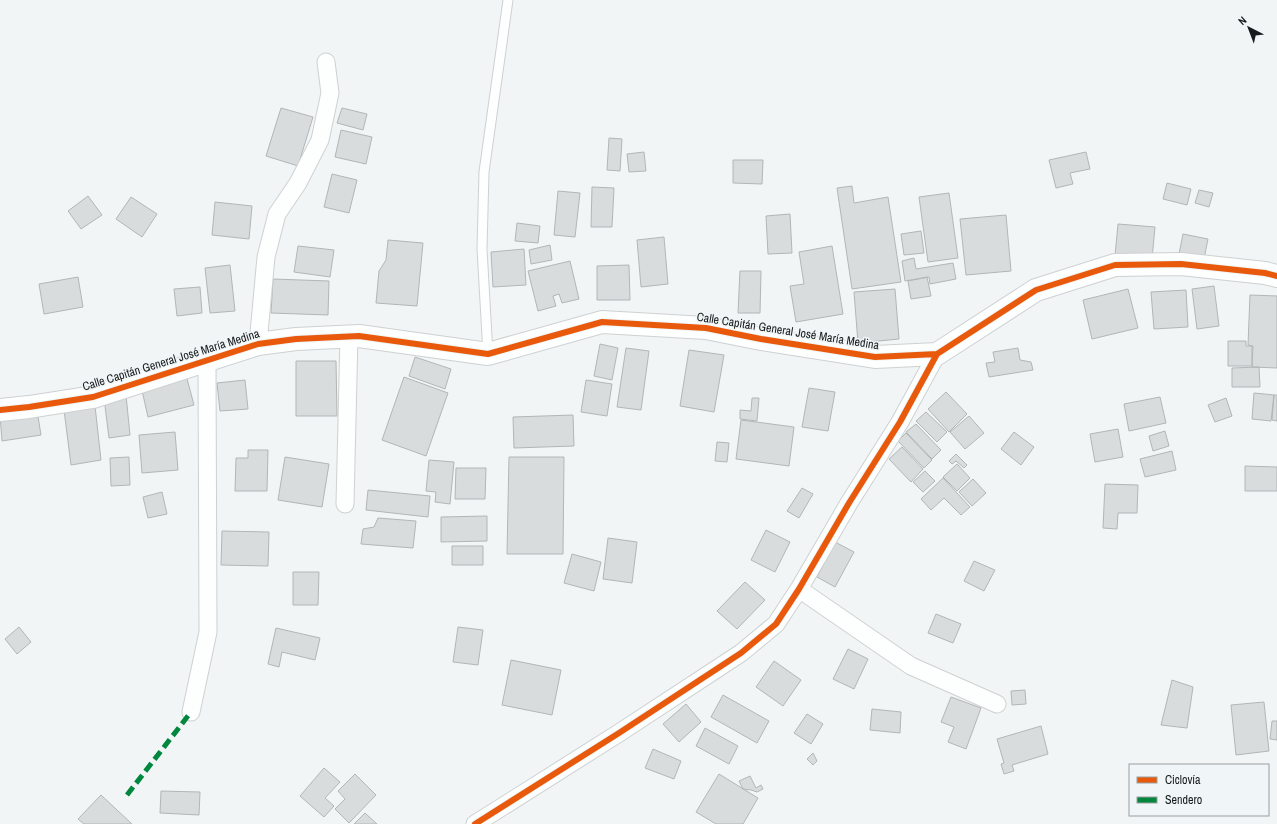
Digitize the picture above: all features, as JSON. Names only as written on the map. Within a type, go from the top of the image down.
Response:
[{"type":"street","points":[[258,344],[266,257],[277,214],[298,182],[320,140],[330,93],[326,62]]},
{"type":"street","points":[[475,824],[619,733],[741,653],[776,624],[799,589],[849,503],[900,422],[937,354],[1036,290],[1115,265],[1181,264],[1265,273],[1277,276]]},
{"type":"street","name":"Calle Capitán General José María Medina","points":[[0,410],[93,397],[258,344],[296,339],[359,336],[488,354],[602,322],[706,328],[761,339],[875,357],[937,354]]},
{"type":"street","points":[[345,504],[349,336]]},
{"type":"street","points":[[191,712],[208,632],[207,360]]},
{"type":"street","points":[[799,589],[911,666],[997,704]]},
{"type":"lane","points":[[488,354],[482,249],[484,172],[508,0]]},
{"type":"building","points":[[281,108],[313,117],[298,166],[266,156]]},
{"type":"building","points":[[342,108],[367,114],[363,130],[337,123]]},
{"type":"building","points":[[341,130],[372,137],[366,164],[335,157]]},
{"type":"building","points":[[609,138],[622,139],[620,171],[607,170]]},
{"type":"building","points":[[644,152],[646,171],[629,172],[627,154]]},
{"type":"building","points":[[1086,152],[1090,169],[1070,173],[1073,184],[1056,188],[1049,160]]},
{"type":"building","points":[[733,160],[763,160],[762,184],[733,183]]},
{"type":"building","points":[[332,174],[357,180],[349,213],[324,207]]},
{"type":"building","points":[[1167,183],[1191,189],[1187,205],[1163,199]]},
{"type":"building","points":[[852,186],[854,203],[888,197],[901,282],[852,289],[837,188]]},
{"type":"building","points":[[592,187],[614,188],[612,227],[591,227]]},
{"type":"building","points":[[1199,190],[1213,193],[1209,207],[1195,203]]},
{"type":"building","points":[[558,191],[580,193],[575,237],[554,235]]},
{"type":"building","points":[[949,193],[958,258],[928,262],[919,197]]},
{"type":"building","points":[[88,196],[102,215],[81,229],[68,211]]},
{"type":"building","points":[[131,197],[157,214],[142,237],[116,219]]},
{"type":"building","points":[[215,202],[252,206],[249,239],[212,235]]},
{"type":"building","points":[[790,214],[792,253],[768,254],[766,216]]},
{"type":"building","points":[[1006,215],[1011,271],[966,275],[960,219]]},
{"type":"building","points":[[517,223],[540,226],[538,243],[515,241]]},
{"type":"building","points":[[1118,224],[1155,227],[1152,259],[1115,256]]},
{"type":"building","points":[[921,231],[924,253],[904,255],[901,234]]},
{"type":"building","points":[[1183,234],[1208,239],[1204,259],[1179,254]]},
{"type":"building","points":[[664,237],[668,284],[641,287],[637,240]]},
{"type":"building","points":[[388,240],[423,243],[417,306],[376,303],[379,271],[386,260]]},
{"type":"building","points":[[550,245],[552,260],[531,264],[529,250]]},
{"type":"building","points":[[298,246],[334,250],[330,277],[294,272]]},
{"type":"building","points":[[832,246],[843,314],[796,322],[790,286],[804,284],[799,252]]},
{"type":"building","points":[[524,249],[526,285],[493,287],[491,252]]},
{"type":"building","points":[[914,258],[916,269],[953,263],[956,279],[930,284],[929,277],[905,281],[902,261]]},
{"type":"building","points":[[570,261],[579,299],[562,303],[559,294],[553,296],[556,306],[538,311],[528,271]]},
{"type":"building","points":[[230,265],[235,311],[210,313],[205,268]]},
{"type":"building","points":[[629,265],[630,300],[597,300],[597,266]]},
{"type":"building","points":[[740,271],[761,271],[760,313],[738,313]]},
{"type":"building","points":[[78,277],[83,307],[44,314],[39,284]]},
{"type":"building","points":[[927,277],[931,296],[911,299],[908,281]]},
{"type":"building","points":[[273,279],[329,281],[328,315],[271,313]]},
{"type":"building","points":[[1214,286],[1219,326],[1197,329],[1192,289]]},
{"type":"building","points":[[200,287],[202,313],[177,316],[174,289]]},
{"type":"building","points":[[895,289],[899,339],[858,343],[854,292]]},
{"type":"building","points":[[1128,289],[1138,328],[1092,339],[1083,300]]},
{"type":"building","points":[[1186,290],[1188,327],[1154,329],[1151,292]]},
{"type":"building","points":[[1250,295],[1277,296],[1277,368],[1252,367],[1253,346],[1248,345]]},
{"type":"building","points":[[1228,341],[1246,341],[1246,346],[1252,346],[1252,366],[1228,366]]},
{"type":"building","points":[[600,344],[618,348],[612,380],[594,376]]},
{"type":"building","points":[[626,348],[649,351],[641,410],[617,407]]},
{"type":"building","points":[[1018,348],[1020,360],[1031,362],[1033,370],[989,377],[986,363],[995,362],[993,352]]},
{"type":"building","points":[[689,350],[724,355],[714,412],[680,406]]},
{"type":"building","points":[[415,357],[451,369],[445,389],[409,376]]},
{"type":"building","points":[[296,361],[336,361],[337,416],[296,416]]},
{"type":"building","points":[[1259,367],[1260,387],[1232,387],[1232,368]]},
{"type":"building","points":[[186,375],[194,405],[148,417],[141,386]]},
{"type":"building","points":[[404,377],[448,393],[426,456],[382,440]]},
{"type":"building","points":[[245,380],[248,409],[220,411],[217,383]]},
{"type":"building","points":[[586,380],[612,384],[607,416],[581,412]]},
{"type":"building","points":[[809,388],[835,392],[828,431],[802,427]]},
{"type":"building","points":[[946,392],[967,414],[949,432],[928,409]]},
{"type":"building","points":[[1254,393],[1274,395],[1271,421],[1252,419]]},
{"type":"building","points":[[126,395],[130,435],[109,438],[104,398]]},
{"type":"building","points":[[1274,395],[1277,395],[1277,421],[1272,420]]},
{"type":"building","points":[[1160,397],[1166,423],[1129,431],[1124,404]]},
{"type":"building","points":[[752,398],[759,398],[757,421],[740,419],[740,410],[751,411]]},
{"type":"building","points":[[1226,398],[1232,416],[1215,422],[1208,405]]},
{"type":"building","points":[[95,406],[101,460],[71,465],[64,410]]},
{"type":"building","points":[[37,410],[41,435],[2,441],[0,415]]},
{"type":"building","points":[[926,412],[947,432],[937,442],[916,421]]},
{"type":"building","points":[[573,415],[574,446],[514,448],[513,417]]},
{"type":"building","points":[[969,416],[984,433],[965,449],[950,432]]},
{"type":"building","points":[[741,420],[794,427],[789,466],[736,459]]},
{"type":"building","points":[[916,424],[941,450],[932,459],[906,432]]},
{"type":"building","points":[[1118,429],[1123,457],[1095,462],[1090,434]]},
{"type":"building","points":[[1165,431],[1169,446],[1153,451],[1149,436]]},
{"type":"building","points":[[175,432],[178,470],[142,473],[139,435]]},
{"type":"building","points":[[1014,432],[1034,447],[1021,465],[1001,449]]},
{"type":"building","points":[[906,433],[932,460],[924,468],[898,441]]},
{"type":"building","points":[[717,442],[729,443],[727,462],[715,461]]},
{"type":"building","points":[[902,447],[923,469],[911,482],[889,459]]},
{"type":"building","points":[[248,450],[268,450],[267,491],[235,491],[236,458],[248,458]]},
{"type":"building","points":[[1172,451],[1176,470],[1145,477],[1140,459]]},
{"type":"building","points":[[956,454],[967,465],[964,468],[956,461],[952,464],[949,461]]},
{"type":"building","points":[[129,457],[130,485],[111,486],[110,458]]},
{"type":"building","points":[[285,457],[329,464],[322,507],[278,500]]},
{"type":"building","points":[[509,457],[564,457],[563,554],[507,554]]},
{"type":"building","points":[[429,460],[454,462],[450,504],[435,502],[436,492],[426,491]]},
{"type":"building","points":[[957,464],[970,478],[957,491],[943,477]]},
{"type":"building","points":[[1245,466],[1277,467],[1277,491],[1245,491]]},
{"type":"building","points":[[456,468],[486,468],[485,499],[455,499]]},
{"type":"building","points":[[925,471],[935,481],[923,492],[913,482]]},
{"type":"building","points":[[943,478],[970,507],[961,515],[944,498],[931,510],[921,499]]},
{"type":"building","points":[[973,479],[986,493],[972,506],[959,492]]},
{"type":"building","points":[[1105,484],[1138,485],[1137,513],[1118,513],[1117,529],[1103,528]]},
{"type":"building","points":[[802,488],[813,494],[799,518],[787,511]]},
{"type":"building","points":[[368,490],[430,496],[428,517],[366,510]]},
{"type":"building","points":[[162,492],[167,514],[148,518],[143,497]]},
{"type":"building","points":[[487,516],[487,541],[441,542],[441,517]]},
{"type":"building","points":[[378,518],[416,521],[413,548],[361,544],[363,529],[374,527]]},
{"type":"building","points":[[766,530],[790,542],[775,572],[751,560]]},
{"type":"building","points":[[222,531],[269,532],[268,566],[221,565]]},
{"type":"building","points":[[608,538],[637,542],[632,583],[603,579]]},
{"type":"building","points":[[835,542],[854,552],[835,587],[817,577]]},
{"type":"building","points":[[452,546],[483,546],[483,565],[452,565]]},
{"type":"building","points":[[572,554],[601,562],[594,591],[564,583]]},
{"type":"building","points":[[974,561],[995,570],[984,591],[964,581]]},
{"type":"building","points":[[293,572],[319,572],[318,605],[293,605]]},
{"type":"building","points":[[745,582],[765,600],[737,629],[717,611]]},
{"type":"building","points":[[936,614],[961,624],[953,643],[928,633]]},
{"type":"building","points":[[19,627],[31,642],[17,654],[5,639]]},
{"type":"building","points":[[458,627],[483,630],[478,665],[453,662]]},
{"type":"building","points":[[276,628],[320,638],[315,660],[282,652],[279,667],[268,664]]},
{"type":"building","points":[[848,649],[868,659],[854,689],[833,679]]},
{"type":"building","points":[[511,660],[561,670],[552,715],[502,705]]},
{"type":"building","points":[[774,661],[801,680],[783,706],[756,687]]},
{"type":"building","points":[[1172,680],[1193,687],[1187,728],[1161,725]]},
{"type":"building","points":[[1025,690],[1026,704],[1012,705],[1011,691]]},
{"type":"building","points":[[723,695],[769,721],[757,743],[711,717]]},
{"type":"building","points":[[951,697],[981,708],[966,749],[948,742],[954,727],[941,722]]},
{"type":"building","points":[[1264,702],[1269,751],[1236,755],[1231,705]]},
{"type":"building","points":[[686,704],[701,722],[679,742],[663,724]]},
{"type":"building","points":[[872,709],[901,712],[900,733],[870,730]]},
{"type":"building","points":[[807,714],[823,724],[811,744],[794,733]]},
{"type":"building","points":[[1272,721],[1277,721],[1277,740],[1270,739]]},
{"type":"building","points":[[1041,726],[1048,754],[1012,765],[1014,771],[1004,774],[1001,764],[1004,763],[997,739]]},
{"type":"building","points":[[705,728],[738,746],[729,764],[696,746]]},
{"type":"building","points":[[653,749],[681,761],[674,779],[645,768]]},
{"type":"building","points":[[813,753],[817,761],[813,765],[807,759]]},
{"type":"building","points":[[324,768],[340,782],[325,798],[334,806],[324,817],[300,796]]},
{"type":"building","points":[[355,774],[376,795],[349,823],[335,809],[345,799],[338,791]]},
{"type":"building","points":[[719,774],[758,798],[743,824],[716,824],[696,812]]},
{"type":"building","points":[[750,776],[756,788],[761,785],[763,789],[757,792],[743,789],[739,781]]},
{"type":"building","points":[[161,791],[200,792],[199,815],[160,813]]},
{"type":"building","points":[[101,795],[132,824],[84,824],[78,819]]},
{"type":"building","points":[[365,813],[377,824],[354,824]]},
{"type":"marked path","points":[[127,795],[191,712]]},
{"type":"cycle path","points":[[0,410],[93,397],[258,344],[296,339],[359,336],[488,354],[602,322],[706,328],[761,339],[875,357],[937,354],[1036,290],[1115,265],[1181,264],[1265,273],[1277,276]]},
{"type":"cycle path","points":[[475,824],[619,733],[741,653],[776,624],[799,589],[849,503],[900,422],[937,354]]}]
